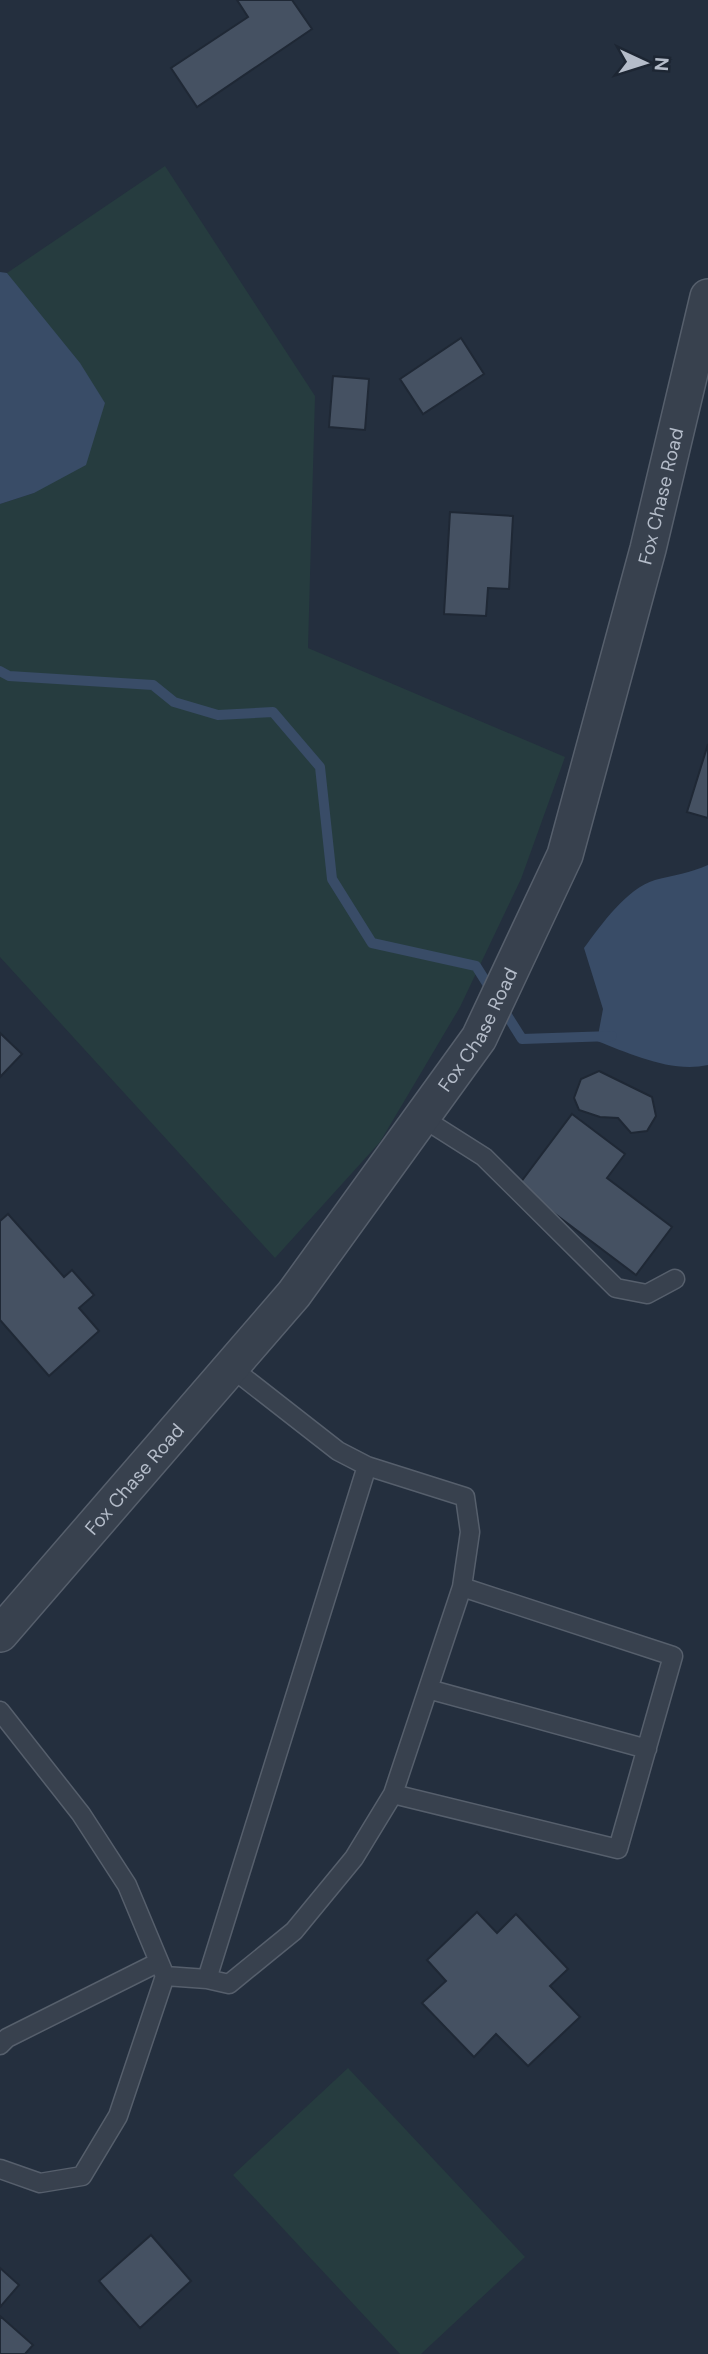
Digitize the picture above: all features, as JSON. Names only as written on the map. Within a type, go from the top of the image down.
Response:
[{"type":"street","name":"Fox Chase Road","points":[[0,1634],[233,1369],[294,1294],[479,1038],[565,855],[648,549],[708,296]]},
{"type":"lane","points":[[421,1118],[484,1157],[616,1288],[647,1294],[675,1279]]},
{"type":"lane","points":[[0,2045],[7,2038],[162,1969],[229,1984],[293,1931],[354,1858],[393,1794],[462,1587],[470,1532],[465,1497],[367,1466],[338,1451],[233,1369]]},
{"type":"lane","points":[[207,1979],[367,1466]]},
{"type":"lane","points":[[393,1794],[618,1849],[673,1656],[462,1587]]},
{"type":"lane","points":[[428,1689],[647,1749]]},
{"type":"lane","points":[[0,1711],[81,1814],[127,1885],[162,1969],[118,2116],[82,2176],[40,2183],[0,2169]]},
{"type":"green space","points":[[165,166],[315,396],[308,648],[565,757],[521,879],[460,1007],[380,1142],[275,1258],[0,957],[0,504],[34,493],[105,403],[7,273]]},
{"type":"green space","points":[[348,2068],[525,2257],[421,2354],[400,2354],[233,2175]]},
{"type":"water","points":[[0,272],[7,273],[80,363],[105,403],[86,465],[34,493],[0,504]]},
{"type":"water","points":[[708,865],[708,1065],[694,1067],[666,1064],[597,1041],[603,1009],[584,948],[615,908],[634,891],[655,880]]},
{"type":"building","points":[[237,0],[292,0],[312,29],[197,107],[171,68],[248,17]]},
{"type":"building","points":[[461,338],[484,374],[423,414],[400,379]]},
{"type":"building","points":[[333,376],[369,379],[365,430],[329,427]]},
{"type":"building","points":[[450,512],[513,516],[509,589],[488,588],[486,616],[444,614]]},
{"type":"building","points":[[708,744],[708,818],[687,812]]},
{"type":"building","points":[[0,1033],[22,1054],[0,1077]]},
{"type":"building","points":[[599,1071],[652,1097],[656,1116],[647,1131],[631,1133],[618,1118],[600,1117],[579,1110],[574,1098],[581,1079]]},
{"type":"building","points":[[572,1114],[625,1154],[607,1178],[672,1227],[636,1275],[518,1186]]},
{"type":"building","points":[[8,1214],[64,1277],[72,1270],[94,1295],[79,1308],[99,1331],[49,1376],[0,1320],[0,1221]]},
{"type":"building","points":[[477,1912],[497,1933],[516,1914],[568,1969],[550,1986],[580,2017],[528,2066],[496,2034],[474,2057],[422,2003],[446,1981],[427,1960]]},
{"type":"building","points":[[151,2235],[191,2281],[140,2328],[99,2281]]},
{"type":"building","points":[[0,2268],[19,2285],[0,2307]]},
{"type":"building","points":[[0,2316],[33,2345],[25,2354],[0,2354]]},
{"type":"waterway","points":[[0,671],[9,676],[153,685],[174,702],[218,715],[273,712],[320,767],[332,879],[372,943],[476,966],[522,1039],[612,1036]]}]
